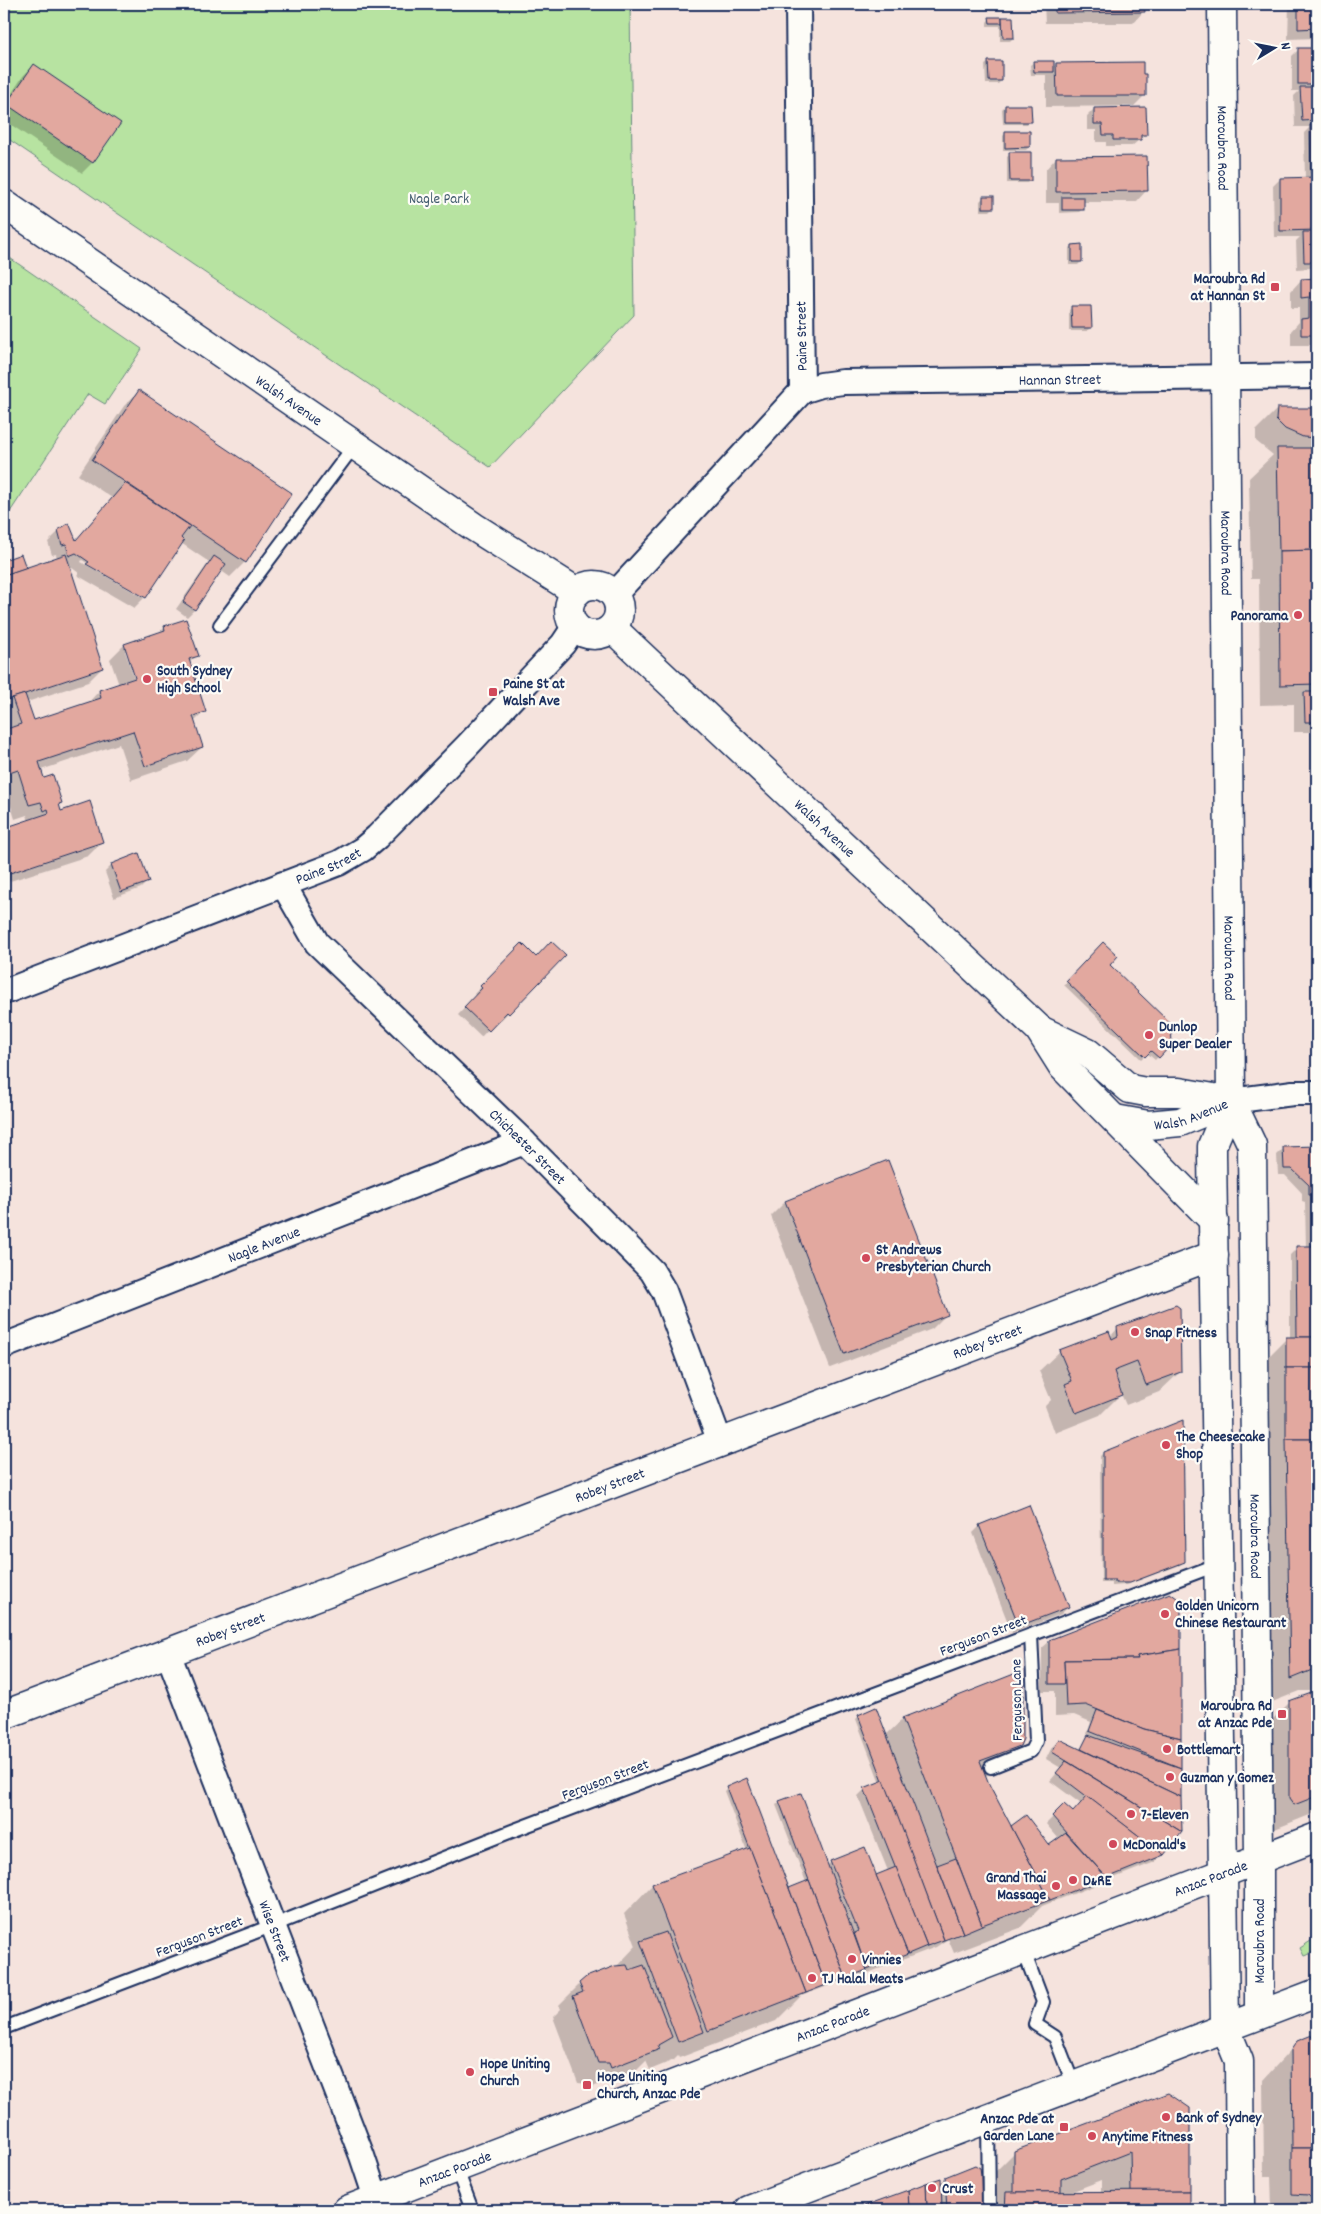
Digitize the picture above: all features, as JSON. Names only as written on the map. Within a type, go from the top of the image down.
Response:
[{"type":"main road","name":"Maroubra Road","points":[[1222,4],[1231,1101],[1212,1146],[1225,2028],[1239,2061],[1240,2210]]},
{"type":"main road","name":"Walsh Avenue","points":[[4,204],[354,446],[474,527],[578,592]]},
{"type":"main road","points":[[597,585],[605,587],[614,595],[619,606],[619,614],[612,628],[598,635],[582,632],[575,626],[569,610],[571,602],[578,592],[589,586],[597,585]]},
{"type":"main road","name":"Walsh Avenue","points":[[612,628],[1039,1029],[1063,1067],[1115,1119],[1148,1124],[1180,1122],[1231,1101]]},
{"type":"main road","name":"Walsh Avenue","points":[[1039,1029],[1088,1053],[1130,1088],[1146,1092],[1179,1092],[1231,1101]]},
{"type":"main road","name":"Maroubra Road","points":[[1231,1101],[1252,1144],[1259,1859],[1260,2014],[1239,2061]]},
{"type":"main road","points":[[1115,1119],[1214,1221]]},
{"type":"main road","name":"Robey Street","points":[[4,1715],[1214,1255]]},
{"type":"main road","name":"Anzac Parade","points":[[347,2210],[378,2204],[456,2167],[1023,1948],[1317,1837]]},
{"type":"main road","points":[[749,2210],[1317,1993]]},
{"type":"street","name":"Paine Street","points":[[614,595],[802,391],[798,4]]},
{"type":"street","name":"Hannan Street","points":[[802,391],[821,384],[843,382],[1317,376]]},
{"type":"street","name":"Paine Street","points":[[4,992],[339,862],[363,850],[474,738],[563,644],[575,626]]},
{"type":"street","name":"Chichester Street","points":[[283,884],[317,943],[524,1142],[652,1270],[664,1291],[720,1442]]},
{"type":"street","points":[[1231,1101],[1293,1093],[1317,1093]]},
{"type":"street","name":"Nagle Avenue","points":[[4,1346],[524,1142]]},
{"type":"street","name":"Wise Street","points":[[168,1653],[274,1925],[378,2204]]},
{"type":"lane","points":[[220,625],[354,446]]},
{"type":"lane","name":"Ferguson Street","points":[[4,2028],[274,1925],[512,1831],[1218,1564]]},
{"type":"lane","name":"Ferguson Lane","points":[[991,1767],[1031,1751],[1036,1741],[1031,1635]]},
{"type":"lane","points":[[1023,1948],[1043,2002],[1035,2024],[1055,2036],[1074,2086]]},
{"type":"lane","points":[[988,2118],[989,2210]]},
{"type":"lane","points":[[456,2167],[472,2210]]},
{"type":"green space","name":"Nagle Park","points":[[4,4],[630,4],[634,315],[490,467],[4,136]]},
{"type":"green space","points":[[4,254],[142,349],[105,404],[88,394],[4,521]]},
{"type":"green space","points":[[1317,1937],[1317,1951],[1304,1956],[1300,1948]]},
{"type":"building","points":[[1055,4],[1144,4],[1145,12],[1055,13]]},
{"type":"building","points":[[1298,4],[1317,4],[1317,28],[1298,29]]},
{"type":"building","points":[[989,17],[1002,17],[1002,23],[990,23]]},
{"type":"building","points":[[1002,17],[1013,17],[1014,38],[1003,38]]},
{"type":"building","points":[[1298,48],[1317,48],[1317,84],[1298,84]]},
{"type":"building","points":[[988,61],[1002,61],[1002,81],[989,81]]},
{"type":"building","points":[[1033,61],[1054,61],[1054,72],[1034,72]]},
{"type":"building","points":[[1143,62],[1143,74],[1146,74],[1146,96],[1057,96],[1056,63]]},
{"type":"building","points":[[34,64],[121,123],[93,163],[6,104]]},
{"type":"building","points":[[1300,87],[1317,87],[1317,120],[1302,121]]},
{"type":"building","points":[[1005,105],[1031,105],[1032,122],[1005,122]]},
{"type":"building","points":[[1146,107],[1147,135],[1141,135],[1141,140],[1113,140],[1113,135],[1103,135],[1102,124],[1094,124],[1094,108]]},
{"type":"building","points":[[1310,125],[1317,125],[1317,173],[1311,173]]},
{"type":"building","points":[[1005,131],[1030,131],[1030,147],[1005,148]]},
{"type":"building","points":[[1009,152],[1031,152],[1031,181],[1010,181]]},
{"type":"building","points":[[1147,156],[1148,191],[1056,192],[1056,157]]},
{"type":"building","points":[[1317,177],[1317,230],[1280,231],[1280,178]]},
{"type":"building","points":[[983,196],[994,196],[994,208],[983,208]]},
{"type":"building","points":[[1062,197],[1084,197],[1084,210],[1062,210]]},
{"type":"building","points":[[1303,232],[1317,232],[1317,262],[1304,262]]},
{"type":"building","points":[[1082,244],[1082,262],[1072,262],[1072,245]]},
{"type":"building","points":[[1317,278],[1317,335],[1301,335],[1301,319],[1309,318],[1309,297],[1301,298],[1301,279]]},
{"type":"building","points":[[1071,306],[1091,306],[1092,328],[1072,328]]},
{"type":"building","points":[[139,390],[292,493],[246,563],[92,460]]},
{"type":"building","points":[[1277,408],[1317,408],[1317,438],[1303,437],[1285,429],[1276,420]]},
{"type":"building","points":[[1277,448],[1317,448],[1317,550],[1279,551]]},
{"type":"building","points":[[125,483],[190,526],[181,538],[184,541],[146,598],[86,564],[89,562],[76,553],[69,556],[66,544],[62,545],[58,530],[69,523],[76,540]]},
{"type":"building","name":"Panorama","points":[[1317,550],[1317,684],[1280,685],[1279,551]]},
{"type":"building","points":[[21,554],[26,568],[4,575],[4,560]]},
{"type":"building","points":[[66,554],[103,668],[4,701],[4,575]]},
{"type":"building","points":[[214,556],[226,564],[195,610],[183,602]]},
{"type":"building","points":[[186,619],[199,656],[189,659],[206,712],[193,716],[203,747],[145,766],[133,731],[39,762],[44,778],[53,775],[62,803],[59,804],[61,811],[90,801],[103,842],[4,875],[4,828],[49,813],[48,809],[44,811],[41,802],[29,805],[18,770],[4,775],[4,730],[21,724],[12,698],[25,694],[34,720],[101,698],[99,690],[135,678],[124,644],[165,630],[164,626]]},
{"type":"building","points":[[1304,692],[1317,692],[1317,722],[1305,722]]},
{"type":"building","points":[[139,853],[149,882],[121,892],[111,864]]},
{"type":"building","points":[[551,941],[566,955],[509,1014],[507,1012],[489,1031],[464,1007],[482,988],[480,986],[522,943],[536,957]]},
{"type":"building","points":[[1103,942],[1118,956],[1110,965],[1171,1024],[1172,1044],[1159,1058],[1151,1051],[1145,1057],[1066,981]]},
{"type":"building","points":[[1317,1146],[1317,1246],[1312,1246],[1312,1195],[1309,1195],[1309,1185],[1292,1169],[1284,1169],[1283,1147]]},
{"type":"building","name":"St Andrews Presbyterian Church","points":[[888,1160],[948,1315],[844,1354],[785,1201]]},
{"type":"building","points":[[1296,1246],[1317,1246],[1317,1337],[1297,1337]]},
{"type":"building","points":[[1176,1305],[1180,1308],[1181,1372],[1146,1385],[1137,1362],[1114,1371],[1122,1395],[1076,1413],[1065,1384],[1072,1381],[1059,1350],[1109,1331],[1112,1339],[1118,1336],[1117,1327]]},
{"type":"building","points":[[1286,1337],[1317,1337],[1317,1368],[1286,1368]]},
{"type":"building","points":[[1286,1368],[1317,1368],[1317,1439],[1286,1439]]},
{"type":"building","points":[[1183,1420],[1185,1562],[1130,1583],[1115,1583],[1115,1580],[1103,1580],[1103,1452]]},
{"type":"building","points":[[1286,1439],[1317,1439],[1317,1668],[1290,1679]]},
{"type":"building","points":[[1029,1505],[1069,1607],[1019,1626],[979,1525]]},
{"type":"building","points":[[1170,1593],[1181,1601],[1181,1649],[1137,1656],[1138,1659],[1064,1660],[1065,1684],[1049,1684],[1049,1640]]},
{"type":"building","points":[[1181,1649],[1181,1738],[1144,1729],[1086,1705],[1066,1706],[1064,1660],[1138,1659],[1137,1656]]},
{"type":"building","points":[[1014,1674],[1023,1681],[1023,1739],[1020,1746],[980,1761],[989,1784],[1050,1900],[982,1925],[902,1718]]},
{"type":"building","points":[[1317,1691],[1317,1796],[1294,1805],[1289,1798],[1289,1701]]},
{"type":"building","points":[[876,1707],[963,1933],[944,1940],[858,1715]]},
{"type":"building","points":[[1097,1710],[1144,1729],[1181,1738],[1181,1768],[1089,1731]]},
{"type":"building","points":[[1088,1735],[1181,1768],[1181,1797],[1081,1749]]},
{"type":"building","points":[[1059,1739],[1181,1797],[1182,1832],[1052,1752]]},
{"type":"building","name":"7-Eleven","points":[[1066,1761],[1182,1832],[1164,1855],[1056,1773]]},
{"type":"building","points":[[747,1778],[826,1985],[806,1993],[726,1787]]},
{"type":"building","points":[[884,1780],[944,1940],[927,1946],[864,1788]]},
{"type":"building","points":[[801,1793],[867,1970],[846,1978],[779,1801]]},
{"type":"building","name":"McDonald's","points":[[1087,1796],[1164,1855],[1107,1878],[1052,1816],[1064,1804],[1073,1812]]},
{"type":"building","points":[[1026,1815],[1049,1845],[1066,1833],[1107,1878],[1050,1900],[1011,1826]]},
{"type":"building","points":[[865,1847],[908,1954],[867,1970],[854,1933],[858,1931],[830,1861]]},
{"type":"building","points":[[750,1848],[806,1993],[708,2031],[652,1884]]},
{"type":"building","points":[[956,1858],[982,1925],[963,1933],[937,1865]]},
{"type":"building","points":[[896,1867],[927,1946],[908,1954],[876,1875]]},
{"type":"building","points":[[809,1880],[846,1978],[826,1985],[789,1888]]},
{"type":"building","points":[[666,1932],[704,2032],[678,2042],[640,1941]]},
{"type":"building","points":[[627,1965],[629,1970],[644,1965],[672,2037],[658,2045],[660,2049],[611,2068],[609,2063],[598,2063],[573,1996],[583,1992],[579,1983],[586,1977],[615,1966]]},
{"type":"building","points":[[1317,2033],[1317,2148],[1292,2148],[1291,2050],[1297,2041]]},
{"type":"building","points":[[1168,2093],[1190,2108],[1190,2191],[1131,2192],[1130,2152],[1061,2179],[1061,2192],[1014,2192],[1014,2151]]},
{"type":"building","points":[[1292,2148],[1317,2148],[1317,2210],[1313,2210],[1313,2200],[1308,2195],[1292,2194]]},
{"type":"building","points":[[975,2165],[980,2168],[981,2174],[982,2210],[947,2210],[945,2177]]},
{"type":"building","points":[[941,2178],[942,2210],[927,2210],[926,2183]]},
{"type":"building","points":[[926,2183],[927,2210],[909,2210],[908,2190]]},
{"type":"building","points":[[908,2190],[909,2210],[853,2210]]},
{"type":"building","points":[[1190,2191],[1190,2210],[1005,2210],[1006,2192]]},
{"type":"place","name":"Maroubra Rd at Hannan St","points":[[1275,287]]},
{"type":"place","name":"Panorama","points":[[1298,615]]},
{"type":"place","name":"South Sydney High School","points":[[147,679]]},
{"type":"place","name":"Paine St at Walsh Ave","points":[[493,692]]},
{"type":"place","name":"Dunlop Super Dealer","points":[[1149,1035]]},
{"type":"place","name":"St Andrews Presbyterian Church","points":[[866,1258]]},
{"type":"place","name":"Snap Fitness","points":[[1135,1332]]},
{"type":"place","name":"The Cheesecake Shop","points":[[1166,1445]]},
{"type":"place","name":"Golden Unicorn Chinese Restaurant","points":[[1165,1614]]},
{"type":"place","name":"Maroubra Rd at Anzac Pde","points":[[1282,1714]]},
{"type":"place","name":"Bottlemart","points":[[1167,1749]]},
{"type":"place","name":"Guzman y Gomez","points":[[1170,1777]]},
{"type":"place","name":"7-Eleven","points":[[1131,1814]]},
{"type":"place","name":"McDonald's","points":[[1113,1844]]},
{"type":"place","name":"D&RE","points":[[1073,1880]]},
{"type":"place","name":"Grand Thai Massage","points":[[1056,1886]]},
{"type":"place","name":"Vinnies","points":[[852,1959]]},
{"type":"place","name":"TJ Halal Meats","points":[[812,1978]]},
{"type":"place","name":"Hope Uniting Church","points":[[470,2072]]},
{"type":"place","name":"Hope Uniting Church, Anzac Pde","points":[[587,2085]]},
{"type":"place","name":"Bank of Sydney","points":[[1166,2117]]},
{"type":"place","name":"Anzac Pde at Garden Lane","points":[[1064,2127]]},
{"type":"place","name":"Anytime Fitness","points":[[1092,2136]]},
{"type":"place","name":"Crust","points":[[932,2188]]}]
